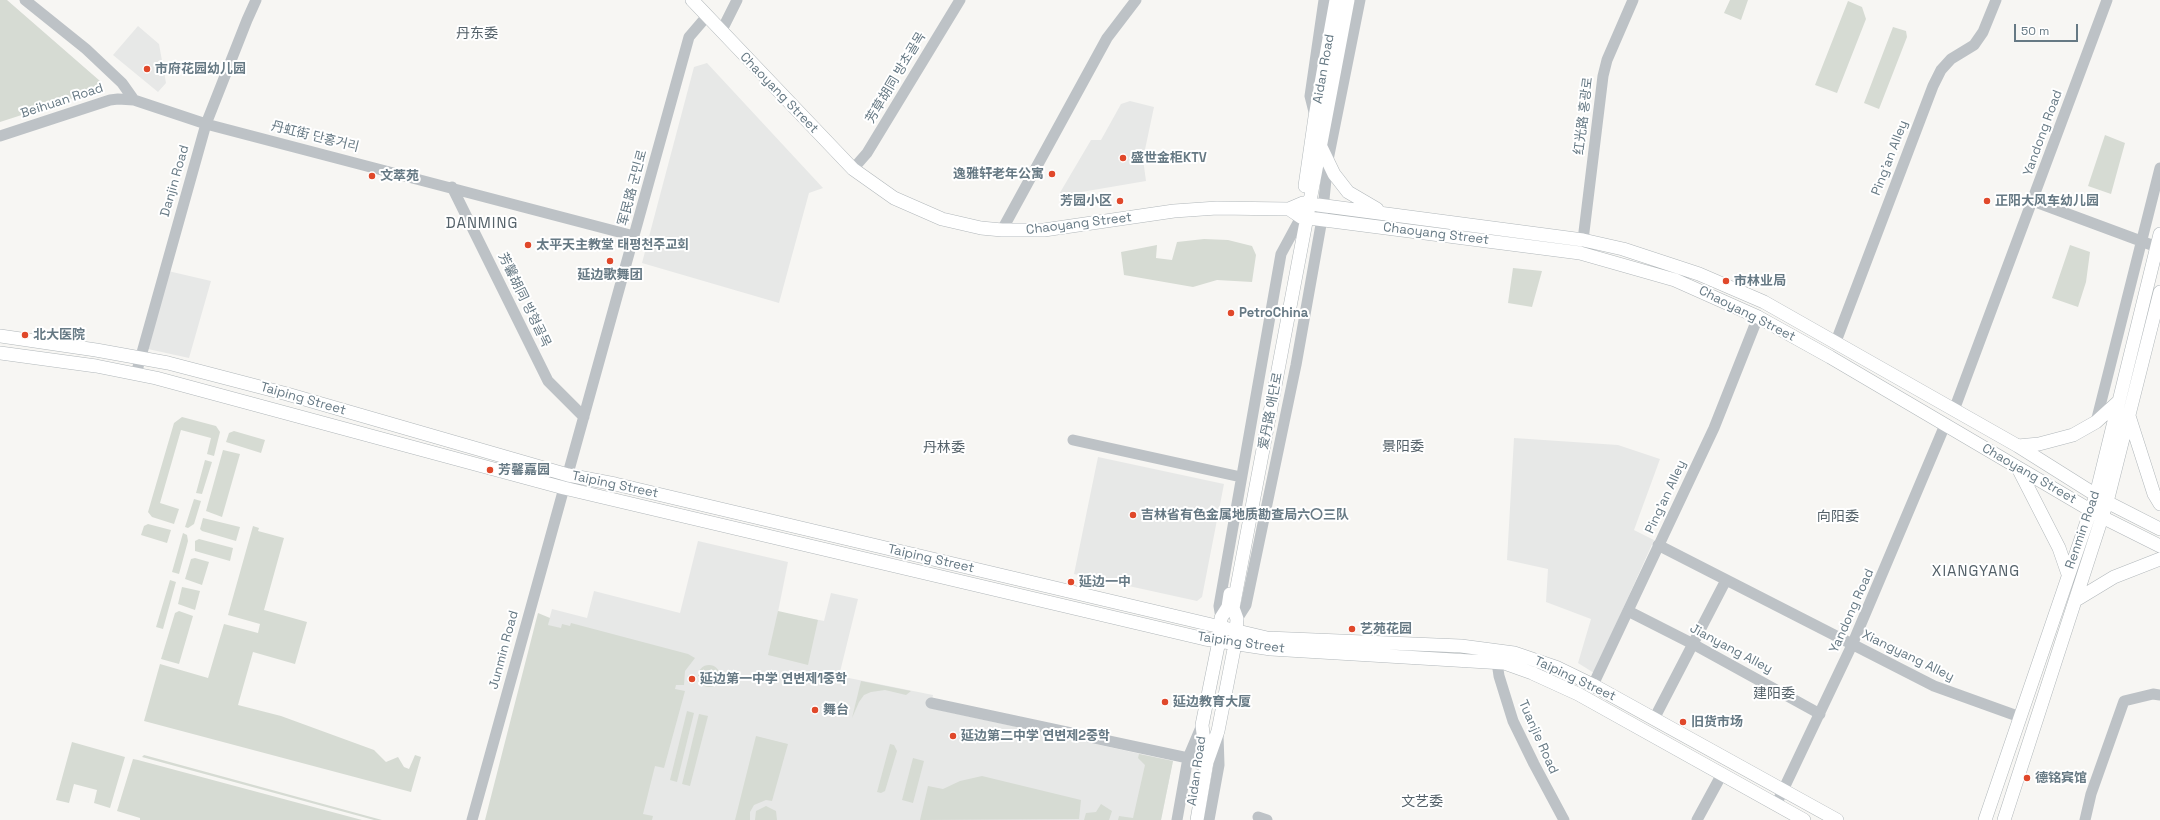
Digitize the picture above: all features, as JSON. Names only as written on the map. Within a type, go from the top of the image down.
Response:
[{"type":"main road","name":"Chaoyang Street","points":[[692,0],[853,169],[878,188],[920,210],[961,224],[1002,230],[1065,228],[1193,209],[1289,209],[1307,203],[1324,204],[1583,240],[1622,249],[1699,274],[1764,302],[1835,344],[2018,446],[2107,502],[2160,529]]},
{"type":"main road","name":"Aidan Road","points":[[1315,117],[1336,0]]},
{"type":"main road","name":"Aidan Road","points":[[1307,203],[1321,146],[1348,0]]},
{"type":"main road","name":"爱丹路 애단로","points":[[1202,725],[1219,641],[1221,622],[1228,607],[1307,203],[1315,117]]},
{"type":"main road","points":[[1321,146],[1334,174],[1348,192],[1386,213]]},
{"type":"main road","name":"Chaoyang Street","points":[[1289,209],[1304,217],[1580,253],[1675,280],[1758,317],[2102,517],[2160,546]]},
{"type":"main road","name":"爱丹路 애단로","points":[[1218,731],[1236,644],[1237,624],[1233,608],[1304,217]]},
{"type":"main road","name":"Renmin Road","points":[[1985,820],[2096,495],[2158,240]]},
{"type":"main road","name":"Renmin Road","points":[[2004,820],[2107,502],[2160,292]]},
{"type":"main road","name":"Taiping Street","points":[[0,336],[140,357],[288,394],[568,475],[622,485],[1221,622],[1237,624],[1266,638],[1461,646],[1499,650],[1551,666],[1593,685],[1784,789],[1837,820]]},
{"type":"main road","name":"Taiping Street","points":[[0,353],[136,374],[564,488],[1183,635],[1271,649],[1497,662],[1532,673],[1561,685],[1804,820]]},
{"type":"main road","points":[[2018,446],[2060,440],[2096,422],[2118,402]]},
{"type":"main road","points":[[2128,416],[2154,494],[2160,504]]},
{"type":"main road","points":[[2018,468],[2059,548],[2068,574]]},
{"type":"main road","points":[[2076,600],[2114,577],[2160,559]]},
{"type":"main road","points":[[1212,675],[1229,678]]},
{"type":"main road","name":"Aidan Road","points":[[1190,820],[1204,741],[1202,725]]},
{"type":"main road","name":"Aidan Road","points":[[1197,820],[1207,762],[1218,731]]},
{"type":"street","points":[[25,0],[86,49],[122,83],[134,100]]},
{"type":"street","name":"Danjin Road","points":[[136,374],[206,124],[256,0]]},
{"type":"street","points":[[721,32],[737,0]]},
{"type":"street","name":"芳草胡同 방초골목","points":[[853,169],[867,153],[960,0]]},
{"type":"street","points":[[1002,230],[1107,38],[1136,0]]},
{"type":"street","name":"Aidan Road","points":[[1315,117],[1310,96],[1324,0]]},
{"type":"street","name":"Aidan Road","points":[[1322,219],[1328,160],[1360,0]]},
{"type":"street","name":"红光路 홍광로","points":[[1583,240],[1603,76],[1607,60],[1633,0]]},
{"type":"street","name":"Ping'an Alley","points":[[1835,344],[1933,86],[1941,70],[1951,59],[1974,45],[1983,32],[1996,0]]},
{"type":"street","name":"Yandong Road","points":[[1954,410],[2033,202],[2107,0]]},
{"type":"street","name":"军民路 군민로","points":[[564,488],[689,38],[707,16]]},
{"type":"street","name":"Beihuan Road","points":[[0,136],[110,100],[134,100]]},
{"type":"street","name":"丹虹街 단홍거리","points":[[134,100],[206,124],[452,187],[634,236]]},
{"type":"street","points":[[2096,422],[2160,168]]},
{"type":"street","name":"芳馨胡同 방형골목","points":[[452,187],[548,382],[584,417]]},
{"type":"street","points":[[2033,202],[2142,241],[2158,240]]},
{"type":"street","name":"爱丹路 애단로","points":[[1221,622],[1219,606],[1281,254],[1304,217]]},
{"type":"street","name":"爱丹路 애단로","points":[[1237,624],[1246,605],[1296,365],[1322,219]]},
{"type":"street","name":"Ping'an Alley","points":[[1593,685],[1714,428],[1758,317]]},
{"type":"street","name":"Yandong Road","points":[[1776,805],[1852,645],[1946,425]]},
{"type":"street","points":[[1073,440],[1241,477]]},
{"type":"street","name":"Junmin Road","points":[[472,820],[564,488]]},
{"type":"street","name":"Xiangyang Alley","points":[[1658,545],[1934,686],[2020,717]]},
{"type":"street","points":[[1654,719],[1726,580]]},
{"type":"street","name":"Jianyang Alley","points":[[1628,611],[1693,644],[1820,714]]},
{"type":"street","name":"Tuanjie Road","points":[[1497,662],[1499,676],[1514,721],[1534,764],[1564,820]]},
{"type":"street","points":[[2086,820],[2091,794],[2124,701],[2153,694],[2160,695]]},
{"type":"street","points":[[931,703],[1188,758]]},
{"type":"street","name":"Aidan Road","points":[[1177,820],[1188,758],[1202,725]]},
{"type":"street","name":"Aidan Road","points":[[1209,820],[1218,765],[1218,731]]},
{"type":"street","points":[[1697,820],[1722,774]]},
{"type":"shaded area","points":[[0,0],[7,0],[100,81],[96,91],[0,122]]},
{"type":"shaded area","points":[[1730,0],[1748,0],[1741,20],[1724,13]]},
{"type":"shaded area","points":[[1848,1],[1862,7],[1866,19],[1837,93],[1815,85]]},
{"type":"shaded area","name":"市府花园幼儿园","points":[[138,26],[159,44],[166,83],[158,92],[113,55]]},
{"type":"shaded area","points":[[1893,27],[1906,31],[1907,37],[1879,109],[1864,103]]},
{"type":"shaded area","name":"延边歌舞团","points":[[707,63],[823,188],[809,193],[779,303],[642,263],[694,67]]},
{"type":"shaded area","points":[[1130,101],[1154,107],[1143,159],[1146,181],[1058,196],[1091,140],[1101,140],[1121,104]]},
{"type":"shaded area","points":[[2105,135],[2125,143],[2111,194],[2088,186]]},
{"type":"shaded area","points":[[1204,239],[1228,240],[1252,246],[1256,255],[1252,282],[1217,280],[1193,287],[1124,275],[1121,252],[1157,245],[1156,258],[1172,260],[1177,242]]},
{"type":"shaded area","points":[[2070,245],[2090,252],[2086,282],[2078,307],[2052,298]]},
{"type":"shaded area","points":[[1513,268],[1542,271],[1532,307],[1508,303]]},
{"type":"shaded area","points":[[168,271],[211,281],[189,358],[148,349]]},
{"type":"shaded area","points":[[182,417],[216,426],[220,432],[214,456],[207,454],[211,438],[181,430],[160,503],[179,509],[174,524],[152,517],[148,512],[174,423]]},
{"type":"shaded area","points":[[234,431],[265,440],[261,453],[226,442],[229,433]]},
{"type":"shaded area","points":[[1514,438],[1618,445],[1660,459],[1634,530],[1654,540],[1594,673],[1578,663],[1591,619],[1546,602],[1548,569],[1507,560]]},
{"type":"shaded area","points":[[223,450],[240,454],[222,517],[206,511]]},
{"type":"shaded area","points":[[1098,457],[1224,484],[1202,597],[1197,601],[1074,574]]},
{"type":"shaded area","points":[[205,460],[212,462],[202,494],[196,493]]},
{"type":"shaded area","points":[[194,499],[201,501],[194,524],[188,528],[185,527]]},
{"type":"shaded area","points":[[203,518],[240,527],[236,541],[202,531],[200,529]]},
{"type":"shaded area","points":[[148,524],[171,530],[167,543],[141,535],[144,526]]},
{"type":"shaded area","points":[[253,526],[259,528],[258,531],[284,538],[264,610],[307,622],[295,664],[253,652],[238,705],[281,716],[374,750],[386,762],[398,757],[404,767],[409,769],[415,755],[421,757],[411,792],[144,721],[160,664],[208,678],[224,624],[258,633],[260,624],[228,615]]},
{"type":"shaded area","points":[[183,533],[187,535],[188,541],[179,574],[172,572]]},
{"type":"shaded area","points":[[199,539],[233,548],[230,561],[195,551],[195,541]]},
{"type":"shaded area","name":"延边第一中学 연변제1중학","points":[[698,541],[788,562],[778,612],[824,621],[831,593],[858,599],[839,676],[933,695],[930,708],[1173,761],[1161,820],[496,820],[552,609],[587,618],[594,591],[680,613]]},
{"type":"shaded area","points":[[195,558],[209,562],[202,585],[185,579],[191,559]]},
{"type":"shaded area","points":[[170,580],[176,582],[163,629],[156,627]]},
{"type":"shaded area","points":[[182,587],[200,591],[195,610],[178,604]]},
{"type":"shaded area","points":[[179,611],[193,616],[179,664],[161,659],[175,613]]},
{"type":"shaded area","points":[[778,611],[818,620],[808,665],[768,655]]},
{"type":"shaded area","points":[[538,613],[550,618],[548,625],[561,628],[562,624],[570,626],[571,623],[688,654],[695,658],[685,671],[684,685],[676,685],[675,689],[685,691],[664,768],[655,766],[643,814],[653,816],[652,820],[485,820]]},
{"type":"shaded area","points":[[709,665],[713,666],[719,672],[719,680],[713,686],[709,687],[705,686],[699,680],[698,676],[699,672],[705,666]]},
{"type":"shaded area","points":[[861,681],[911,691],[906,695],[885,690],[871,692],[864,695],[852,718]]},
{"type":"shaded area","points":[[687,711],[694,713],[677,782],[670,780]]},
{"type":"shaded area","points":[[699,714],[708,716],[690,786],[682,784]]},
{"type":"shaded area","points":[[756,736],[788,744],[772,801],[766,800],[754,805],[750,812],[750,820],[735,820]]},
{"type":"shaded area","points":[[72,742],[125,757],[110,808],[94,803],[97,790],[74,784],[69,803],[56,800]]},
{"type":"shaded area","points":[[890,744],[894,745],[897,751],[885,791],[881,793],[877,792]]},
{"type":"shaded area","points":[[1139,754],[1173,761],[1161,820],[1118,820],[1119,816],[1133,818],[1145,765],[1138,758]]},
{"type":"shaded area","points":[[144,755],[382,820],[374,820],[142,757]]},
{"type":"shaded area","points":[[913,758],[924,761],[913,803],[902,800]]},
{"type":"shaded area","points":[[133,759],[362,820],[140,820],[140,818],[117,811]]},
{"type":"shaded area","points":[[982,776],[1081,800],[1079,819],[920,820],[928,786],[943,789],[960,781]]},
{"type":"shaded area","points":[[1101,804],[1112,811],[1109,820],[1084,820],[1086,813],[1096,812]]},
{"type":"shaded area","points":[[766,806],[776,811],[777,820],[755,820],[756,811]]},
{"type":"place","name":"市府花园幼儿园","points":[[147,69]]},
{"type":"place","name":"盛世金柜KTV","points":[[1123,158]]},
{"type":"place","name":"逸雅轩老年公寓","points":[[1052,174]]},
{"type":"place","name":"文萃苑","points":[[372,176]]},
{"type":"place","name":"芳园小区","points":[[1120,201]]},
{"type":"place","name":"正阳大风车幼儿园","points":[[1987,201]]},
{"type":"place","name":"太平天主教堂 태평천주교회","points":[[528,245]]},
{"type":"place","name":"延边歌舞团","points":[[610,261]]},
{"type":"place","name":"市林业局","points":[[1726,281]]},
{"type":"place","name":"PetroChina","points":[[1231,313]]},
{"type":"place","name":"北大医院","points":[[25,335]]},
{"type":"place","name":"芳馨嘉园","points":[[490,470]]},
{"type":"place","name":"吉林省有色金属地质勘查局六〇三队","points":[[1133,515]]},
{"type":"place","name":"延边一中","points":[[1071,582]]},
{"type":"place","name":"艺苑花园","points":[[1352,629]]},
{"type":"place","name":"延边第一中学 연변제1중학","points":[[692,679]]},
{"type":"place","name":"延边教育大厦","points":[[1165,702]]},
{"type":"place","name":"舞台","points":[[815,710]]},
{"type":"place","name":"旧货市场","points":[[1683,722]]},
{"type":"place","name":"延边第二中学 연변제2중학","points":[[953,736]]},
{"type":"place","name":"德铭宾馆","points":[[2027,778]]},
{"type":"district","name":"丹东委","points":[[477,34]]},
{"type":"district","name":"DANMING","points":[[482,224]]},
{"type":"district","name":"景阳委","points":[[1403,447]]},
{"type":"district","name":"丹林委","points":[[944,448]]},
{"type":"district","name":"向阳委","points":[[1838,517]]},
{"type":"district","name":"XIANGYANG","points":[[1976,572]]},
{"type":"district","name":"建阳委","points":[[1774,694]]},
{"type":"district","name":"文艺委","points":[[1422,802]]}]
